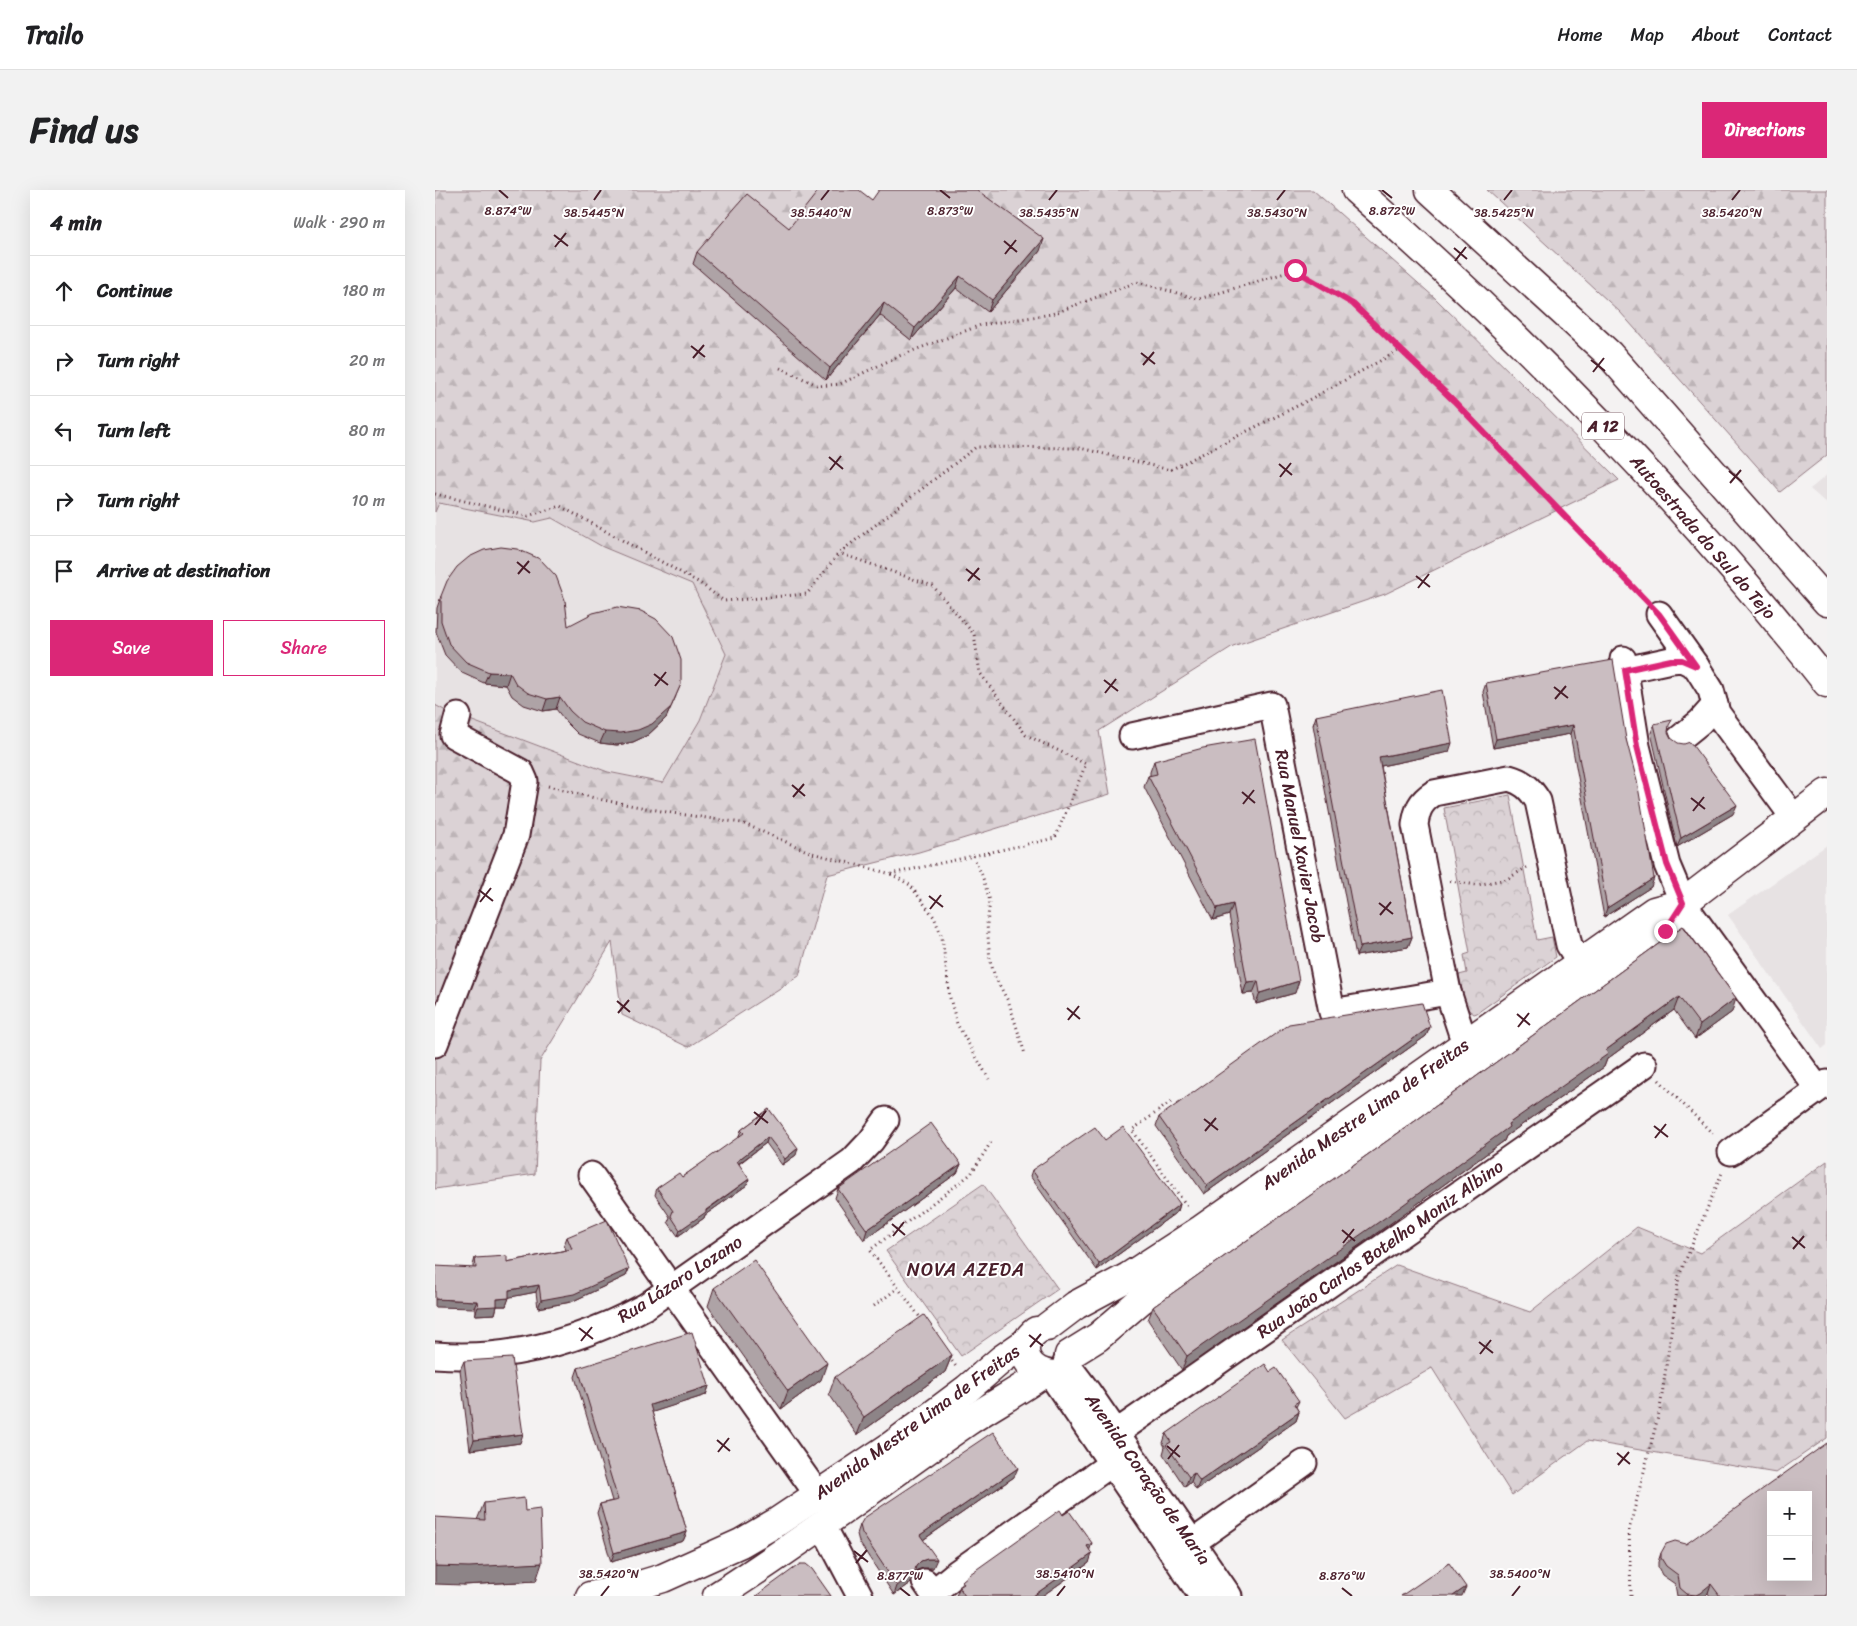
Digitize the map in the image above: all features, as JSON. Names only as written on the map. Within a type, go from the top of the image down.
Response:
[{"type":"main road","name":"Autoestrada do Sul do Tejo","points":[[1357,190],[1436,261],[1607,430],[1727,561],[1827,683]]},
{"type":"main road","points":[[1430,190],[1609,354],[1827,602]]},
{"type":"main road","name":"Avenida Mestre Lima de Freitas","points":[[717,1596],[823,1526],[969,1422],[1057,1366],[1098,1337],[1141,1300],[1408,1114],[1665,931],[1683,903],[1827,793]]},
{"type":"main road","name":"Avenida Mestre Lima de Freitas","points":[[1047,1327],[1076,1305],[1128,1277],[1202,1229],[1654,911],[1683,903]]},
{"type":"main road","points":[[1047,1327],[1055,1329],[1061,1334],[1069,1348],[1057,1366],[1039,1371],[1026,1358],[1025,1343],[1029,1335],[1038,1328],[1047,1327]]},
{"type":"main road","name":"Avenida Mestre Lima de Freitas","points":[[590,1596],[628,1592],[741,1543],[817,1496],[891,1446],[967,1389],[1001,1359],[1025,1343]]},
{"type":"street","points":[[1659,614],[1711,690],[1717,713],[1794,818]]},
{"type":"street","points":[[1696,666],[1682,660],[1624,665],[1637,746],[1665,855],[1683,903],[1822,1086],[1731,1152]]},
{"type":"street","name":"Rua Manuel Xavier Jacob","points":[[1132,736],[1272,705],[1332,1012],[1448,992]]},
{"type":"street","points":[[1679,739],[1700,722],[1715,705]]},
{"type":"street","points":[[435,1044],[516,835],[525,781],[521,772],[453,735],[457,716]]},
{"type":"street","points":[[1465,1044],[1448,992],[1415,825],[1417,810],[1424,799],[1433,793],[1509,778],[1520,781],[1531,789],[1538,801],[1569,945],[1580,963]]},
{"type":"street","name":"Rua João Carlos Botelho Moniz Albino","points":[[1116,1433],[1644,1065]]},
{"type":"street","name":"Rua Lázaro Lozano","points":[[435,1355],[483,1356],[539,1348],[620,1320],[670,1289],[852,1161],[871,1141],[886,1120]]},
{"type":"street","points":[[591,1175],[817,1496]]},
{"type":"street","name":"Avenida Coração de Maria","points":[[1057,1366],[1116,1433],[1229,1596]]},
{"type":"street","name":"Avenida Coração de Maria","points":[[1057,1366],[1111,1464],[1203,1596]]},
{"type":"street","points":[[1192,1544],[1304,1463]]},
{"type":"street","points":[[925,1582],[931,1592],[941,1586],[1111,1464]]},
{"type":"street","points":[[823,1526],[860,1596]]},
{"type":"path","points":[[780,368],[819,386],[840,384],[899,356],[981,325],[1052,314],[1137,282],[1199,298],[1295,270],[1353,304],[1454,401],[1659,614]]},
{"type":"path","points":[[435,494],[528,516],[560,506],[700,582],[724,601],[807,594],[839,553],[976,447],[1079,448],[1170,470],[1303,403],[1400,350]]},
{"type":"path","points":[[839,553],[933,586],[974,634],[979,674],[1025,735],[1086,764],[1055,838],[891,874]]},
{"type":"path","points":[[525,781],[598,799],[672,813],[742,823],[812,853],[891,874],[911,885],[934,918],[942,937],[950,998],[957,1024],[989,1079]]},
{"type":"path","points":[[973,856],[982,875],[990,901],[987,924],[995,977],[1009,1003],[1025,1054]]},
{"type":"path","points":[[1427,886],[1453,881],[1477,885],[1507,878],[1528,866],[1551,862]]},
{"type":"path","points":[[1631,1596],[1629,1530],[1660,1409],[1679,1276],[1731,1152],[1644,1065]]},
{"type":"path","points":[[1171,1102],[1131,1130],[1187,1206]]},
{"type":"path","points":[[926,1325],[870,1250],[971,1174],[991,1142]]},
{"type":"path","points":[[874,1306],[898,1288]]},
{"type":"path","points":[[948,1355],[959,1370]]},
{"type":"shaded area","points":[[1827,475],[1827,504],[1810,489]]},
{"type":"shaded area","points":[[439,503],[535,522],[552,518],[603,547],[693,584],[726,654],[700,720],[663,783],[608,772],[446,711],[435,705],[435,512]]},
{"type":"shaded area","points":[[1827,845],[1827,1045],[1822,1049],[1728,915]]},
{"type":"green space","points":[[435,190],[824,190],[880,315],[911,340],[956,288],[955,190],[1313,190],[1435,298],[1619,480],[1385,594],[1233,646],[1099,731],[1110,794],[919,852],[827,875],[799,976],[688,1047],[622,1015],[612,942],[540,1061],[535,1174],[435,1189],[435,705],[446,711],[608,772],[663,783],[700,720],[726,654],[692,584],[603,547],[552,518],[535,522],[439,503],[435,512]]},
{"type":"green space","points":[[1487,190],[1827,190],[1827,455],[1780,492],[1620,312]]},
{"type":"green space","points":[[1510,795],[1537,940],[1552,937],[1556,957],[1474,1014],[1466,1008],[1459,975],[1467,973],[1464,955],[1470,953],[1444,808]]},
{"type":"green space","points":[[1827,1161],[1827,1438],[1776,1473],[1587,1441],[1512,1495],[1432,1368],[1345,1418],[1282,1340],[1397,1265],[1530,1312],[1637,1227],[1700,1253]]},
{"type":"green space","points":[[983,1184],[1058,1289],[961,1356],[886,1251]]},
{"type":"building","points":[[819,190],[859,190],[872,200],[879,190],[977,190],[1044,239],[992,300],[960,276],[915,328],[884,303],[830,368],[697,252],[747,194],[789,228]]},
{"type":"building","points":[[501,547],[517,549],[540,559],[556,576],[565,600],[568,626],[593,613],[617,607],[641,611],[656,619],[673,637],[681,660],[681,684],[671,707],[652,724],[638,730],[621,733],[605,732],[582,722],[570,711],[560,697],[547,699],[528,693],[516,684],[510,673],[489,672],[466,662],[449,644],[441,621],[441,596],[447,581],[457,567],[469,557],[484,550]]},
{"type":"building","points":[[1613,660],[1626,739],[1637,781],[1654,878],[1607,908],[1573,725],[1496,739],[1486,683]]},
{"type":"building","points":[[1442,690],[1452,743],[1379,757],[1412,937],[1360,947],[1316,716]]},
{"type":"building","points":[[1672,720],[1668,732],[1671,738],[1678,743],[1690,742],[1737,805],[1681,838],[1654,724]]},
{"type":"building","points":[[1255,739],[1299,981],[1260,993],[1258,981],[1247,982],[1233,904],[1217,908],[1148,776],[1157,774],[1154,761],[1203,748]]},
{"type":"building","points":[[1683,926],[1736,998],[1700,1025],[1679,997],[1606,1050],[1608,1054],[1508,1124],[1509,1127],[1396,1210],[1187,1356],[1153,1307],[1418,1119]]},
{"type":"building","points":[[1422,1003],[1430,1027],[1207,1185],[1159,1117],[1289,1024]]},
{"type":"building","points":[[769,1109],[798,1148],[785,1159],[768,1137],[737,1161],[749,1179],[680,1230],[671,1216],[673,1211],[657,1188],[679,1173],[682,1177],[744,1133],[741,1130]]},
{"type":"building","points":[[931,1123],[961,1164],[867,1230],[838,1189]]},
{"type":"building","points":[[1095,1127],[1105,1140],[1123,1127],[1180,1204],[1099,1264],[1032,1170]]},
{"type":"building","points":[[607,1220],[629,1269],[574,1294],[541,1300],[539,1285],[509,1290],[509,1298],[497,1299],[497,1306],[478,1307],[477,1301],[435,1299],[435,1266],[476,1268],[475,1258],[507,1256],[507,1262],[572,1249],[567,1237]]},
{"type":"building","points":[[754,1260],[827,1363],[788,1391],[714,1288]]},
{"type":"building","points":[[924,1315],[952,1355],[864,1417],[835,1377]]},
{"type":"building","points":[[692,1332],[709,1386],[650,1405],[687,1532],[614,1553],[600,1504],[618,1500],[578,1368]]},
{"type":"building","points":[[512,1358],[523,1434],[474,1440],[464,1361]]},
{"type":"building","points":[[1265,1364],[1270,1372],[1276,1368],[1299,1401],[1294,1404],[1299,1412],[1200,1481],[1194,1473],[1189,1477],[1166,1445],[1171,1442],[1166,1434]]},
{"type":"building","points":[[993,1432],[1018,1468],[920,1535],[937,1559],[921,1561],[916,1566],[914,1574],[897,1586],[862,1533],[860,1525],[864,1518]]},
{"type":"building","points":[[1827,1443],[1827,1596],[1720,1596],[1711,1584],[1696,1595],[1687,1594],[1680,1588],[1678,1575],[1666,1566],[1661,1558],[1661,1553],[1666,1544],[1675,1541],[1686,1544]]},
{"type":"building","points":[[524,1498],[525,1511],[540,1509],[542,1563],[469,1567],[435,1566],[435,1517],[485,1520],[484,1503]]},
{"type":"building","points":[[1060,1510],[1063,1515],[1069,1511],[1092,1543],[1087,1546],[1092,1554],[1033,1596],[965,1596],[959,1587],[964,1584],[962,1581]]},
{"type":"building","points":[[1449,1563],[1466,1587],[1453,1596],[1401,1596]]},
{"type":"building","points":[[800,1564],[806,1564],[812,1569],[831,1596],[756,1596]]},
{"type":"district","name":"NOVA AZEDA","points":[[966,1269]]},
{"type":"route","points":[[1295,270],[1353,304],[1454,401],[1659,614],[1696,666],[1682,660],[1671,660],[1625,670],[1637,746],[1667,864],[1683,903],[1665,931]]}]
